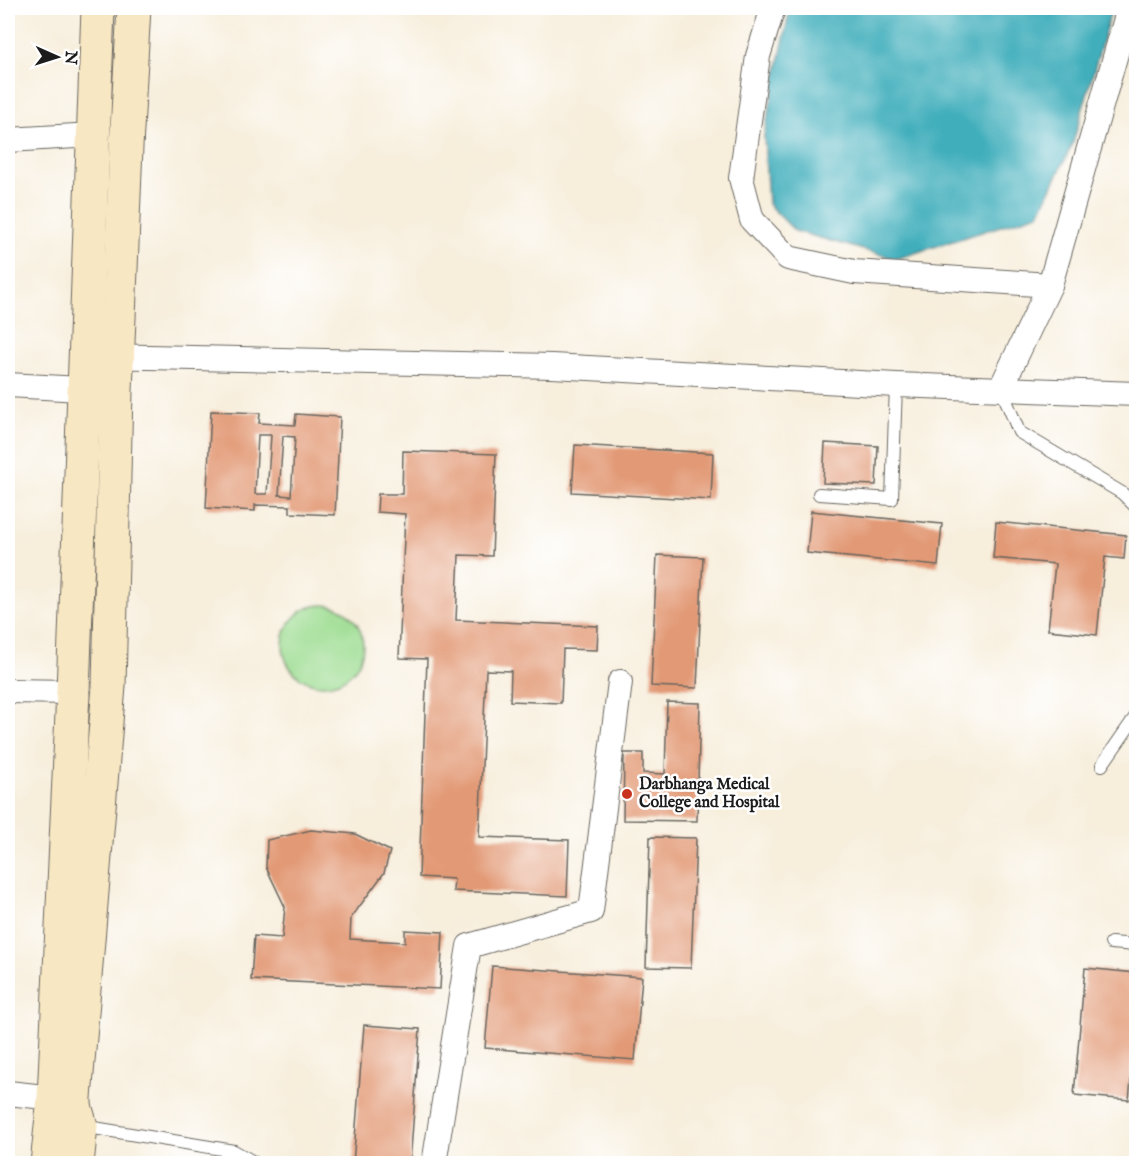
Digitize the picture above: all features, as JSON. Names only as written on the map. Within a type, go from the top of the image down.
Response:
[{"type":"street","points":[[91,689],[84,388],[98,8]]},
{"type":"street","points":[[77,1164],[70,1107],[91,689],[118,357],[134,8]]},
{"type":"street","points":[[773,8],[758,56],[741,178],[752,220],[788,258],[854,272],[1050,285]]},
{"type":"street","points":[[1001,388],[1050,285],[1129,8]]},
{"type":"street","points":[[96,62],[130,64]]},
{"type":"street","points":[[8,140],[93,135]]},
{"type":"street","points":[[85,355],[552,366],[896,385],[1137,394]]},
{"type":"street","points":[[8,385],[116,391]]},
{"type":"street","points":[[434,1164],[469,946],[591,911],[620,682]]},
{"type":"street","points":[[8,691],[91,689]]},
{"type":"street","points":[[8,1093],[70,1107]]},
{"type":"street","points":[[47,1164],[70,1107]]},
{"type":"lane","points":[[819,494],[892,499],[896,385]]},
{"type":"lane","points":[[1001,388],[1019,432],[1122,493],[1137,507]]},
{"type":"lane","points":[[1102,765],[1137,716]]},
{"type":"lane","points":[[1111,943],[1137,945]]},
{"type":"lane","points":[[70,1107],[234,1151],[257,1164]]},
{"type":"green space","points":[[323,605],[338,608],[351,617],[360,630],[363,645],[360,660],[351,673],[338,682],[323,685],[308,682],[295,673],[286,660],[283,645],[286,630],[295,617],[308,608]]},
{"type":"water","points":[[790,8],[1112,8],[1073,143],[1039,214],[896,259],[795,231],[768,204],[764,135]]},
{"type":"building","points":[[211,411],[260,413],[259,423],[295,425],[296,414],[340,417],[335,515],[290,513],[290,506],[255,505],[255,511],[206,508]],"holes":[[[258,435],[271,435],[267,494],[255,494]],[[283,436],[295,437],[291,496],[279,495]]]},
{"type":"building","points":[[825,443],[878,446],[876,485],[823,483]]},
{"type":"building","points":[[575,445],[713,453],[711,500],[572,492]]},
{"type":"building","points":[[403,451],[496,454],[492,556],[459,555],[456,620],[598,626],[597,650],[563,649],[561,703],[510,701],[511,671],[486,670],[479,837],[569,840],[567,896],[453,891],[454,879],[419,877],[427,659],[399,658],[405,514],[377,512],[378,494],[402,494]]},
{"type":"building","points":[[811,511],[942,524],[938,566],[807,553]]},
{"type":"building","points":[[996,522],[1126,535],[1124,559],[1105,557],[1097,635],[1048,630],[1055,564],[993,558]]},
{"type":"building","points":[[657,555],[703,557],[697,688],[651,686]]},
{"type":"building","points":[[667,702],[700,703],[697,821],[623,820],[624,753],[643,753],[643,773],[665,774]]},
{"type":"building","points":[[311,830],[355,834],[390,851],[384,873],[351,918],[350,939],[405,942],[405,930],[443,932],[440,989],[251,980],[254,936],[282,938],[285,907],[266,867],[267,840]]},
{"type":"building","points":[[650,837],[696,838],[691,968],[646,967]]},
{"type":"building","points":[[492,966],[642,977],[635,1060],[485,1048]]},
{"type":"building","points":[[1085,968],[1136,973],[1136,1061],[1133,1060],[1129,1100],[1074,1095]]},
{"type":"building","points":[[364,1025],[420,1029],[410,1164],[353,1164]]},
{"type":"place","name":"Darbhanga Medical College and Hospital","points":[[627,794]]}]
